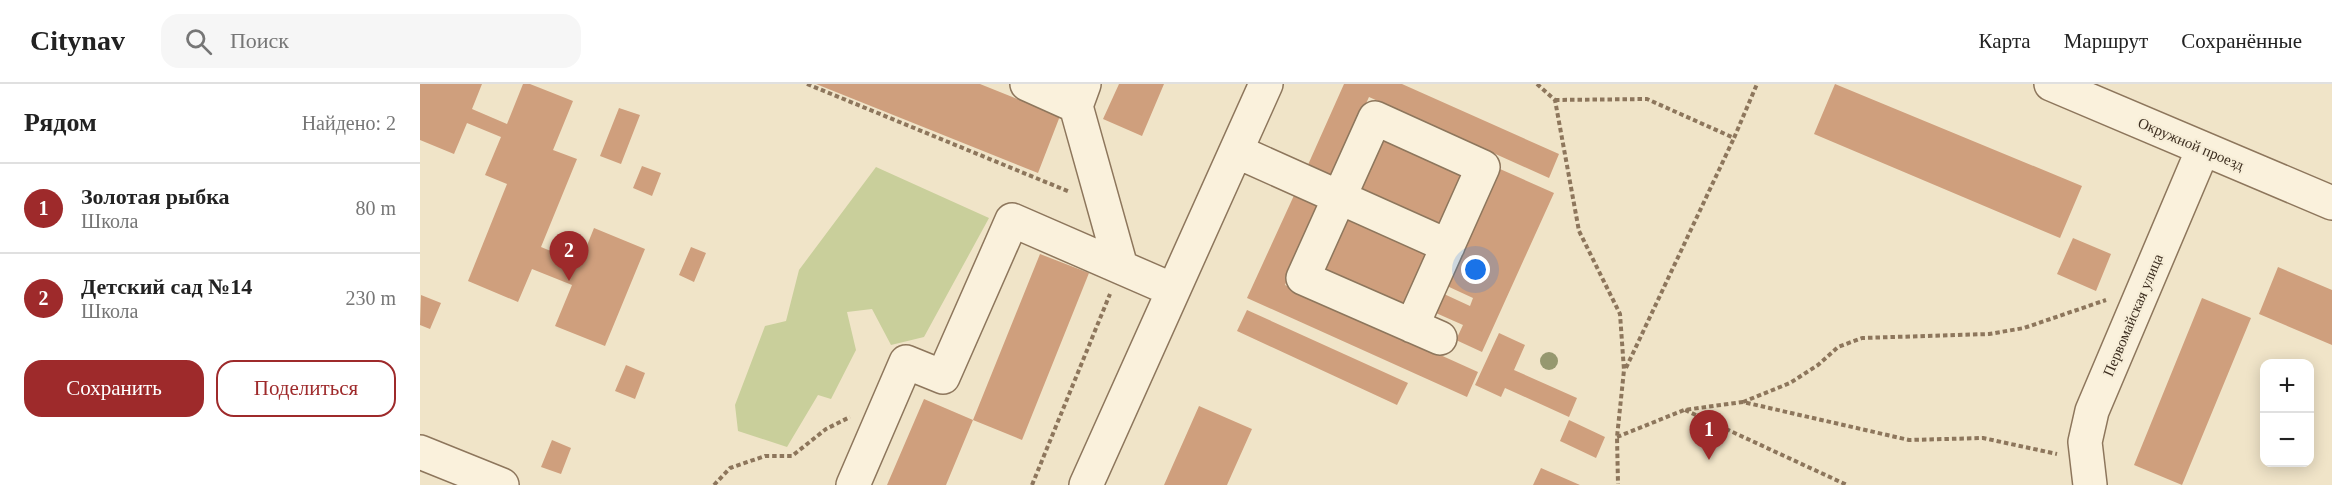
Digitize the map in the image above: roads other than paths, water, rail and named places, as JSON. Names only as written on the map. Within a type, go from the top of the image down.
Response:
[{"type":"street","points":[[1027,84],[1080,95],[1104,206],[1121,267]]},
{"type":"street","points":[[1086,485],[1266,84]]},
{"type":"street","name":"Окружной проезд","points":[[2051,84],[2332,203]]},
{"type":"street","points":[[1375,118],[1483,167],[1448,246],[1426,332],[1303,278],[1375,118]]},
{"type":"street","name":"Первомайская улица","points":[[2088,472],[2087,429],[2092,411],[2203,149]]},
{"type":"street","points":[[1236,151],[1448,246]]},
{"type":"street","points":[[853,485],[906,362],[943,377],[1012,220],[1173,290]]},
{"type":"street","points":[[420,452],[502,485]]},
{"type":"place","name":"Детский сад №14","points":[[569,281]]},
{"type":"place","name":"Золотая рыбка","points":[[1709,460]]}]
